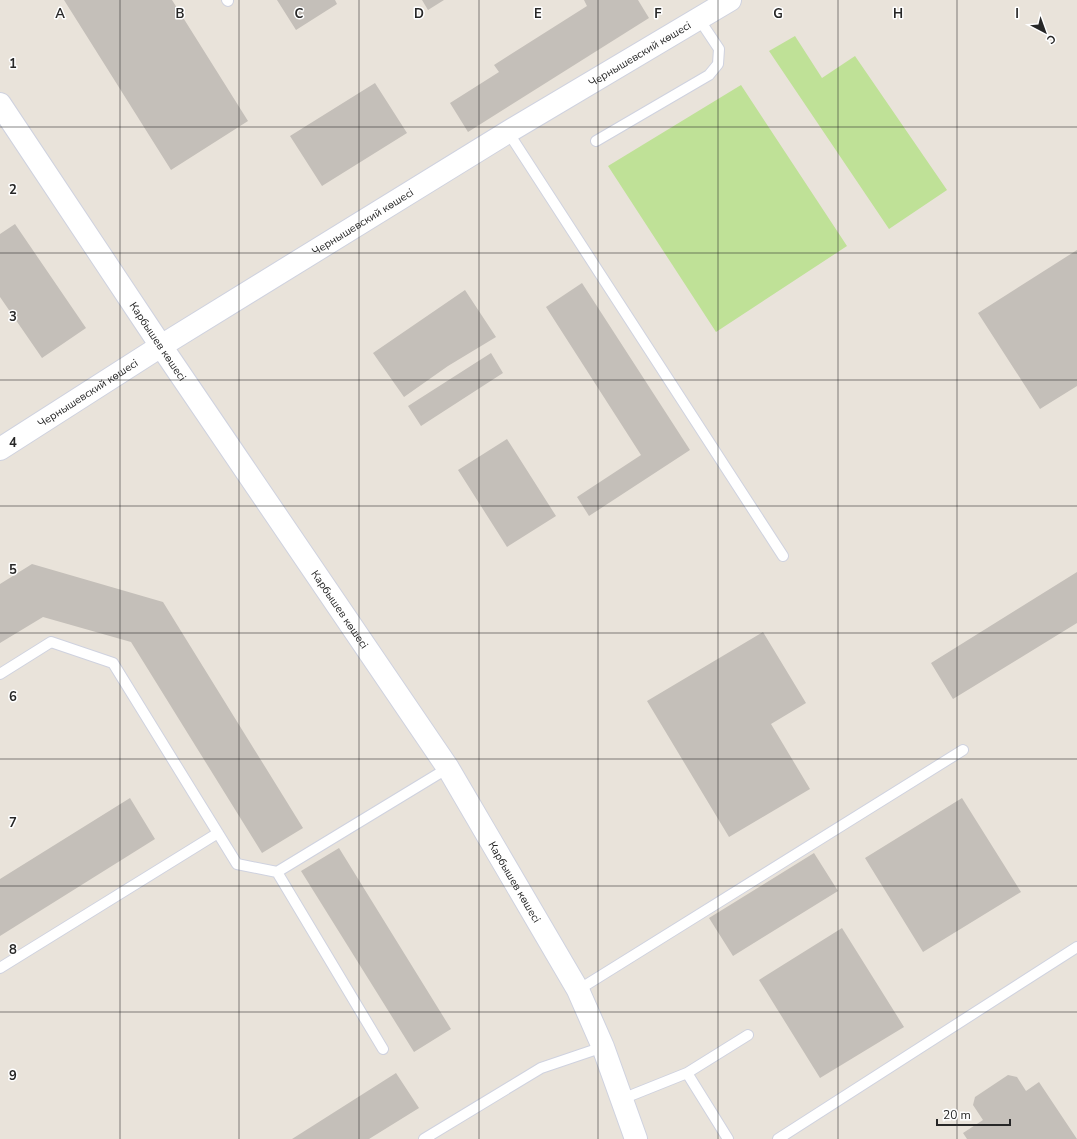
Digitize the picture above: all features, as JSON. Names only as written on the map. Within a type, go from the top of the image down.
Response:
[{"type":"main road","name":"Чернышевский көшесі","points":[[0,449],[161,346],[508,132],[730,0]]},
{"type":"main road","name":"Карбышев көшесі","points":[[0,104],[161,346],[448,768],[578,990],[603,1047],[636,1139]]},
{"type":"lane","points":[[596,141],[710,75],[718,64],[719,49],[699,19]]},
{"type":"lane","points":[[508,132],[783,556]]},
{"type":"lane","points":[[0,674],[51,642],[113,664],[237,864],[277,872],[448,768]]},
{"type":"lane","points":[[578,990],[963,750]]},
{"type":"lane","points":[[0,968],[218,833]]},
{"type":"lane","points":[[277,872],[383,1049]]},
{"type":"lane","points":[[778,1139],[1077,947]]},
{"type":"lane","points":[[622,1099],[686,1073],[748,1035]]},
{"type":"lane","points":[[426,1139],[541,1068],[603,1047]]},
{"type":"lane","points":[[686,1073],[728,1139]]},
{"type":"green space","points":[[795,36],[822,78],[855,56],[947,190],[889,229],[769,51]]},
{"type":"green space","points":[[741,85],[847,246],[716,332],[608,166]]},
{"type":"building","points":[[64,0],[172,0],[248,121],[171,170]]},
{"type":"building","points":[[277,0],[335,0],[337,4],[296,30]]},
{"type":"building","points":[[422,0],[444,0],[428,10]]},
{"type":"building","points":[[584,0],[638,0],[649,18],[468,132],[450,103],[499,72],[494,65],[587,6]]},
{"type":"building","points":[[375,83],[407,133],[322,186],[290,136]]},
{"type":"building","points":[[15,224],[86,328],[42,358],[0,297],[0,234]]},
{"type":"building","points":[[1077,250],[1077,386],[1040,409],[978,313]]},
{"type":"building","points":[[582,283],[690,450],[589,516],[577,497],[641,455],[546,307]]},
{"type":"building","points":[[465,290],[496,337],[448,366],[404,397],[373,353]]},
{"type":"building","points":[[491,353],[503,373],[421,426],[408,406]]},
{"type":"building","points":[[507,439],[556,516],[507,547],[458,470]]},
{"type":"building","points":[[32,564],[163,602],[303,828],[262,853],[131,642],[43,617],[0,643],[0,584]]},
{"type":"building","points":[[1077,572],[1077,623],[953,699],[931,663]]},
{"type":"building","points":[[763,632],[806,703],[771,724],[810,789],[729,837],[647,701]]},
{"type":"building","points":[[130,798],[155,839],[0,936],[0,879]]},
{"type":"building","points":[[962,798],[1021,892],[923,952],[865,858]]},
{"type":"building","points":[[339,848],[451,1029],[414,1052],[301,871]]},
{"type":"building","points":[[814,853],[838,891],[733,956],[709,918]]},
{"type":"building","points":[[842,928],[904,1027],[820,1078],[759,980]]},
{"type":"building","points":[[396,1073],[419,1108],[369,1139],[292,1139]]},
{"type":"building","points":[[1008,1075],[1017,1077],[1026,1091],[1039,1082],[1077,1139],[967,1139],[963,1133],[983,1120],[973,1105],[975,1097]]}]
